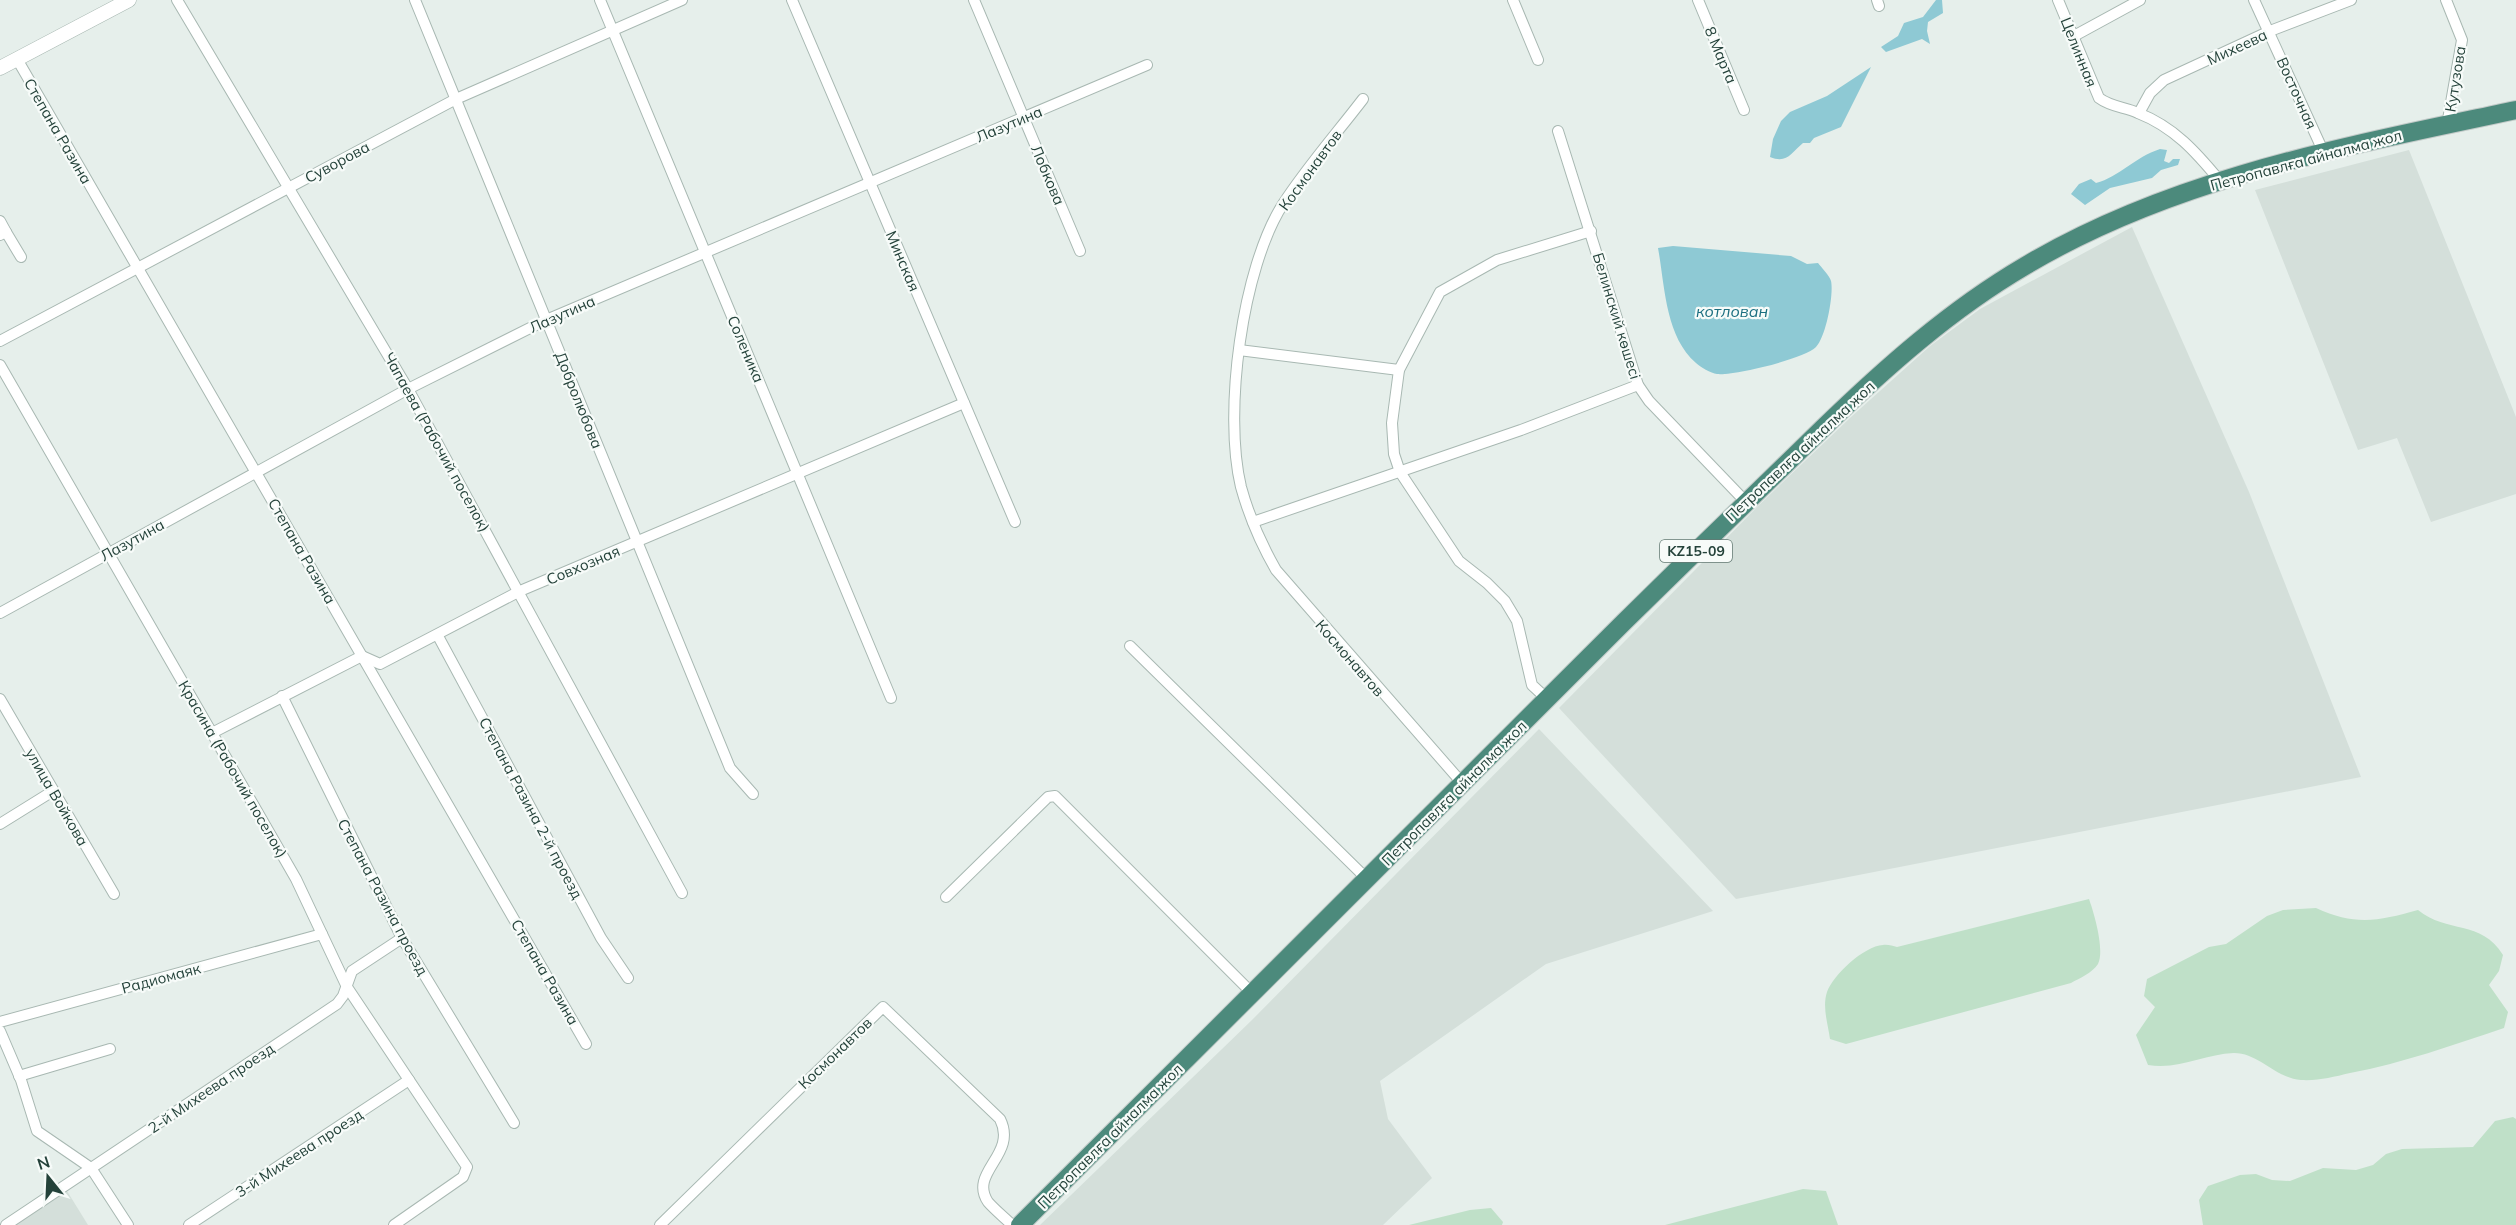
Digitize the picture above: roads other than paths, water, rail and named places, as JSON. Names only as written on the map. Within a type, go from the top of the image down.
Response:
[{"type":"highway","name":"Петропавлға айналма жол","points":[[1020,1225],[1745,501],[1899,358],[1967,303],[2024,266],[2087,232],[2152,204],[2220,181],[2324,153],[2516,110]]},
{"type":"street","points":[[0,68],[129,0]]},
{"type":"street","name":"Чапаева (Рабочий поселок)","points":[[177,0],[408,388],[682,893]]},
{"type":"street","name":"Добролюбова","points":[[415,0],[730,768],[753,794]]},
{"type":"street","name":"Соленика","points":[[600,0],[891,698]]},
{"type":"street","name":"Суворова","points":[[0,341],[456,99],[682,0]]},
{"type":"street","name":"Минская","points":[[792,0],[1015,522]]},
{"type":"street","name":"Лобкова","points":[[974,0],[1080,251]]},
{"type":"street","points":[[1513,0],[1538,60]]},
{"type":"street","name":"8 Марта","points":[[1698,0],[1744,110]]},
{"type":"street","name":"Целинная","points":[[2058,0],[2099,98],[2111,105],[2139,113],[2172,131],[2191,145],[2220,181]]},
{"type":"street","points":[[2074,36],[2140,0]]},
{"type":"street","name":"Восточная","points":[[2254,0],[2324,153]]},
{"type":"street","name":"Михеева","points":[[2139,113],[2150,93],[2164,80],[2270,32],[2351,0]]},
{"type":"street","name":"Кутузова","points":[[2446,0],[2462,40],[2447,125]]},
{"type":"street","name":"Степана Разина","points":[[17,59],[586,1044]]},
{"type":"street","name":"Лазутина","points":[[0,613],[408,388],[546,320],[1148,65]]},
{"type":"street","name":"Космонавтов","points":[[1363,99],[1283,205],[1265,243],[1246,302],[1239,350],[1235,446],[1241,486],[1262,547],[1296,595],[1463,784]]},
{"type":"street","name":"Белинский көшесі","points":[[1558,131],[1638,385],[1649,401],[1745,501]]},
{"type":"street","points":[[0,221],[3,234],[21,257]]},
{"type":"street","points":[[1547,699],[1532,685],[1517,621],[1505,601],[1459,561],[1400,472],[1392,439],[1399,370],[1440,292],[1497,260],[1591,231]]},
{"type":"street","points":[[1239,350],[1399,370]]},
{"type":"street","name":"Красина (Рабочий поселок)","points":[[0,365],[296,879],[347,987],[468,1171],[463,1177],[394,1225]]},
{"type":"street","points":[[1253,522],[1521,430],[1638,385]]},
{"type":"street","name":"Совхозная","points":[[362,656],[380,664],[438,636],[520,591],[964,404]]},
{"type":"street","name":"Степана Разина 2-й проезд","points":[[438,636],[601,938],[628,978]]},
{"type":"street","points":[[1130,646],[1368,879]]},
{"type":"street","points":[[212,733],[362,656]]},
{"type":"street","name":"Степана Разина проезд","points":[[282,696],[402,938],[513,1123]]},
{"type":"street","name":"улица Войкова","points":[[0,699],[114,894]]},
{"type":"street","points":[[0,824],[53,792]]},
{"type":"street","points":[[945,897],[1048,797],[1055,796],[1253,994]]},
{"type":"street","name":"Радиомаяк","points":[[0,1022],[322,934]]},
{"type":"street","name":"2-й Михеева проезд","points":[[6,1225],[337,1004],[347,987],[352,971],[402,938]]},
{"type":"street","name":"Космонавтов","points":[[660,1225],[883,1007],[1000,1119],[1005,1133],[1002,1149],[983,1178],[982,1186],[990,1204],[1012,1225]]},
{"type":"street","points":[[0,1031],[19,1076],[37,1131],[91,1168],[128,1225]]},
{"type":"street","points":[[19,1076],[110,1049]]},
{"type":"street","name":"3-й Михеева проезд","points":[[189,1225],[410,1080]]},
{"type":"water","points":[[1936,0],[1942,0],[1943,13],[1928,22],[1927,31],[1930,44],[1922,39],[1886,52],[1881,47],[1898,36],[1904,23],[1923,17]]},
{"type":"water","points":[[1871,67],[1841,127],[1814,138],[1810,143],[1803,143],[1785,158],[1770,157],[1773,139],[1781,121],[1790,112],[1827,96]]},
{"type":"water","points":[[2160,149],[2167,150],[2164,161],[2169,163],[2173,159],[2180,159],[2178,165],[2161,170],[2152,178],[2110,188],[2085,205],[2071,194],[2079,184],[2091,179],[2096,183],[2104,180]]},
{"type":"water","name":"котлован","points":[[1673,246],[1791,256],[1807,264],[1818,263],[1830,279],[1832,287],[1828,315],[1820,342],[1809,352],[1798,357],[1752,370],[1717,374],[1700,366],[1686,352],[1678,339],[1668,310],[1658,248]]}]
